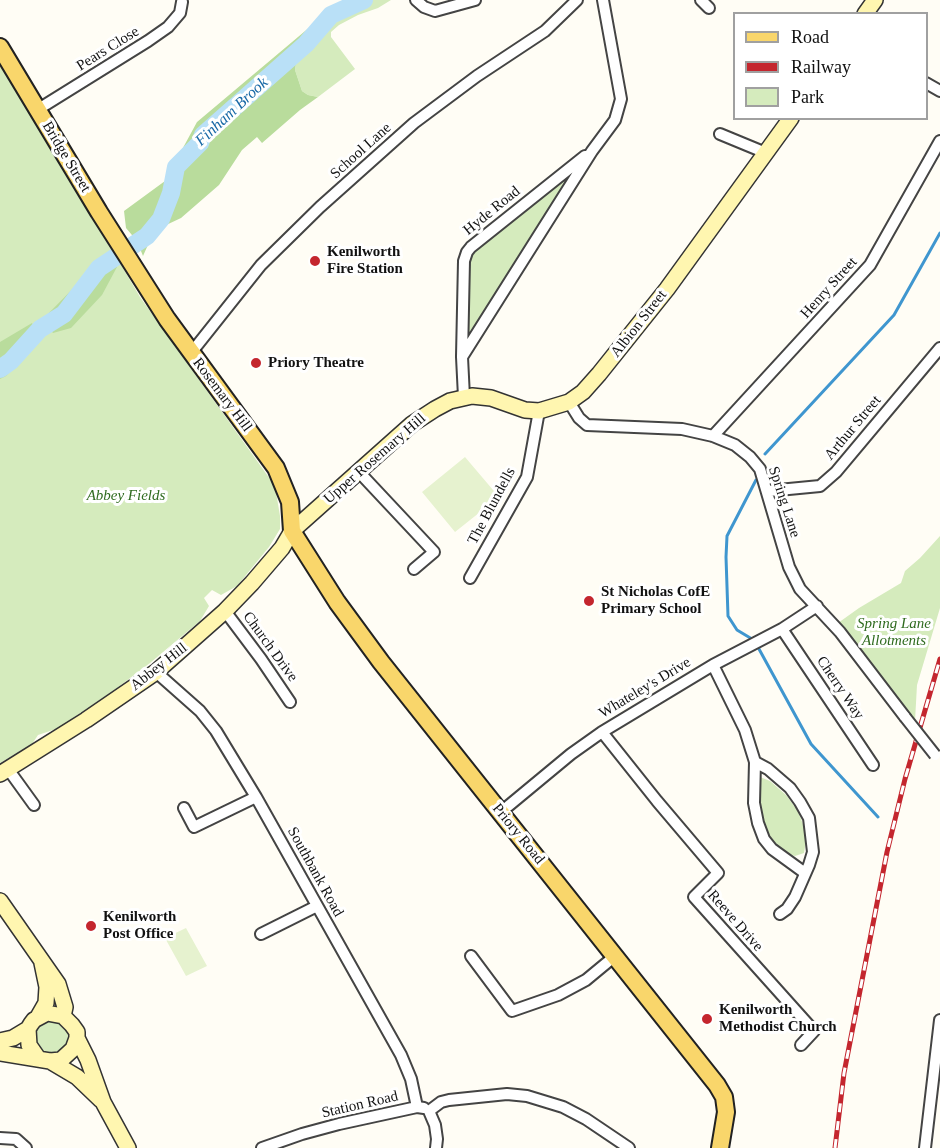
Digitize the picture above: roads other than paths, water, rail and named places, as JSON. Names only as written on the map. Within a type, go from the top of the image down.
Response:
[{"type":"main road","name":"Bridge Street","points":[[0,47],[133,266]]},
{"type":"main road","name":"Albion Street","points":[[464,398],[472,396],[491,398],[525,410],[539,411],[569,402],[583,392],[660,298],[789,120]]},
{"type":"main road","name":"Rosemary Hill","points":[[133,266],[191,353],[276,468],[290,502],[293,516],[292,531]]},
{"type":"main road","name":"Upper Rosemary Hill","points":[[292,531],[412,424],[450,401],[464,398]]},
{"type":"main road","name":"Abbey Hill","points":[[4,771],[86,720],[156,672],[225,611],[282,548],[292,531]]},
{"type":"main road","name":"Priory Road","points":[[292,531],[337,602],[372,651],[717,1085],[724,1097],[726,1112],[721,1145]]},
{"type":"main road","points":[[0,901],[42,963],[52,973],[63,994],[63,1016]]},
{"type":"main road","points":[[38,1017],[46,1003],[42,963]]},
{"type":"main road","points":[[0,1041],[13,1038],[28,1029],[38,1017],[47,1013],[63,1016],[72,1025],[77,1035],[103,1102],[128,1148]]},
{"type":"main road","points":[[28,1029],[29,1045],[44,1060],[77,1077],[103,1102]]},
{"type":"main road","points":[[0,1053],[56,1062],[65,1058],[73,1049],[77,1035]]},
{"type":"street","points":[[416,0],[424,7],[435,11],[474,0]]},
{"type":"street","name":"School Lane","points":[[191,353],[261,265],[320,207],[414,123],[477,76],[545,32],[578,0]]},
{"type":"street","name":"Hyde Road","points":[[462,357],[592,151],[615,120],[621,99],[603,0]]},
{"type":"street","name":"Pears Close","points":[[37,110],[168,27],[180,13],[184,1]]},
{"type":"street","points":[[720,134],[766,153]]},
{"type":"street","name":"Henry Street","points":[[713,436],[870,265],[940,141]]},
{"type":"street","name":"Hyde Road","points":[[464,398],[462,357],[464,261],[467,252],[592,151]]},
{"type":"street","name":"Arthur Street","points":[[768,491],[820,486],[836,472],[940,348]]},
{"type":"street","name":"Spring Lane","points":[[569,402],[587,426],[682,429],[713,436],[735,445],[750,457],[760,469],[789,567],[800,589],[840,632],[937,758]]},
{"type":"street","name":"The Blundells","points":[[470,578],[526,477],[539,411]]},
{"type":"street","points":[[359,472],[434,552],[414,568]]},
{"type":"street","name":"Whateley's Drive","points":[[501,812],[571,754],[602,732],[713,664],[782,629],[817,606]]},
{"type":"street","name":"Church Drive","points":[[225,611],[290,702]]},
{"type":"street","name":"Cherry Way","points":[[782,629],[873,765]]},
{"type":"street","points":[[713,664],[745,730],[755,762],[754,804],[764,839],[778,855],[805,873]]},
{"type":"street","name":"Southbank Road","points":[[156,672],[200,711],[216,731],[256,797],[401,1055],[411,1079],[417,1107]]},
{"type":"street","name":"Reeve Drive","points":[[602,732],[718,873],[694,897],[814,1031],[801,1045]]},
{"type":"street","points":[[755,762],[768,769],[790,788],[801,802],[809,818],[813,852],[795,897],[787,909],[780,914]]},
{"type":"street","points":[[4,771],[34,805]]},
{"type":"street","points":[[184,808],[194,827],[256,797]]},
{"type":"street","points":[[261,934],[317,906]]},
{"type":"street","points":[[471,956],[512,1011],[558,995],[586,980],[615,956]]},
{"type":"street","points":[[925,1148],[940,1020]]},
{"type":"street","points":[[436,1148],[434,1120],[429,1111],[441,1102],[449,1100],[507,1094],[527,1096],[563,1107],[586,1119],[629,1148]]},
{"type":"street","name":"Station Road","points":[[262,1148],[302,1134],[417,1107],[423,1107],[429,1111]]},
{"type":"street","points":[[0,1138],[15,1139],[26,1148]]},
{"type":"waterway","name":"Finham Brook","points":[[0,369],[11,361],[40,329],[64,314],[99,268],[147,236],[161,219],[171,193],[176,167],[200,143],[203,135],[306,44],[331,15],[364,0]]},
{"type":"waterway","points":[[765,454],[894,315],[940,233]]},
{"type":"waterway","points":[[752,639],[737,630],[728,616],[726,557],[727,536],[756,480]]},
{"type":"waterway","points":[[759,649],[811,744],[878,817]]},
{"type":"railway","points":[[835,1148],[844,1073],[887,852],[905,779],[940,659]]},
{"type":"place","name":"Kenilworth Fire Station","points":[[315,261]]},
{"type":"place","name":"Priory Theatre","points":[[256,363]]},
{"type":"place","name":"St Nicholas CofE Primary School","points":[[589,601]]},
{"type":"place","name":"Kenilworth Post Office","points":[[91,926]]},
{"type":"place","name":"Kenilworth Methodist Church","points":[[707,1019]]},
{"type":"park label","name":"Abbey Fields","points":[[126,496]]},
{"type":"park label","name":"Spring Lane Allotments","points":[[894,632]]}]
